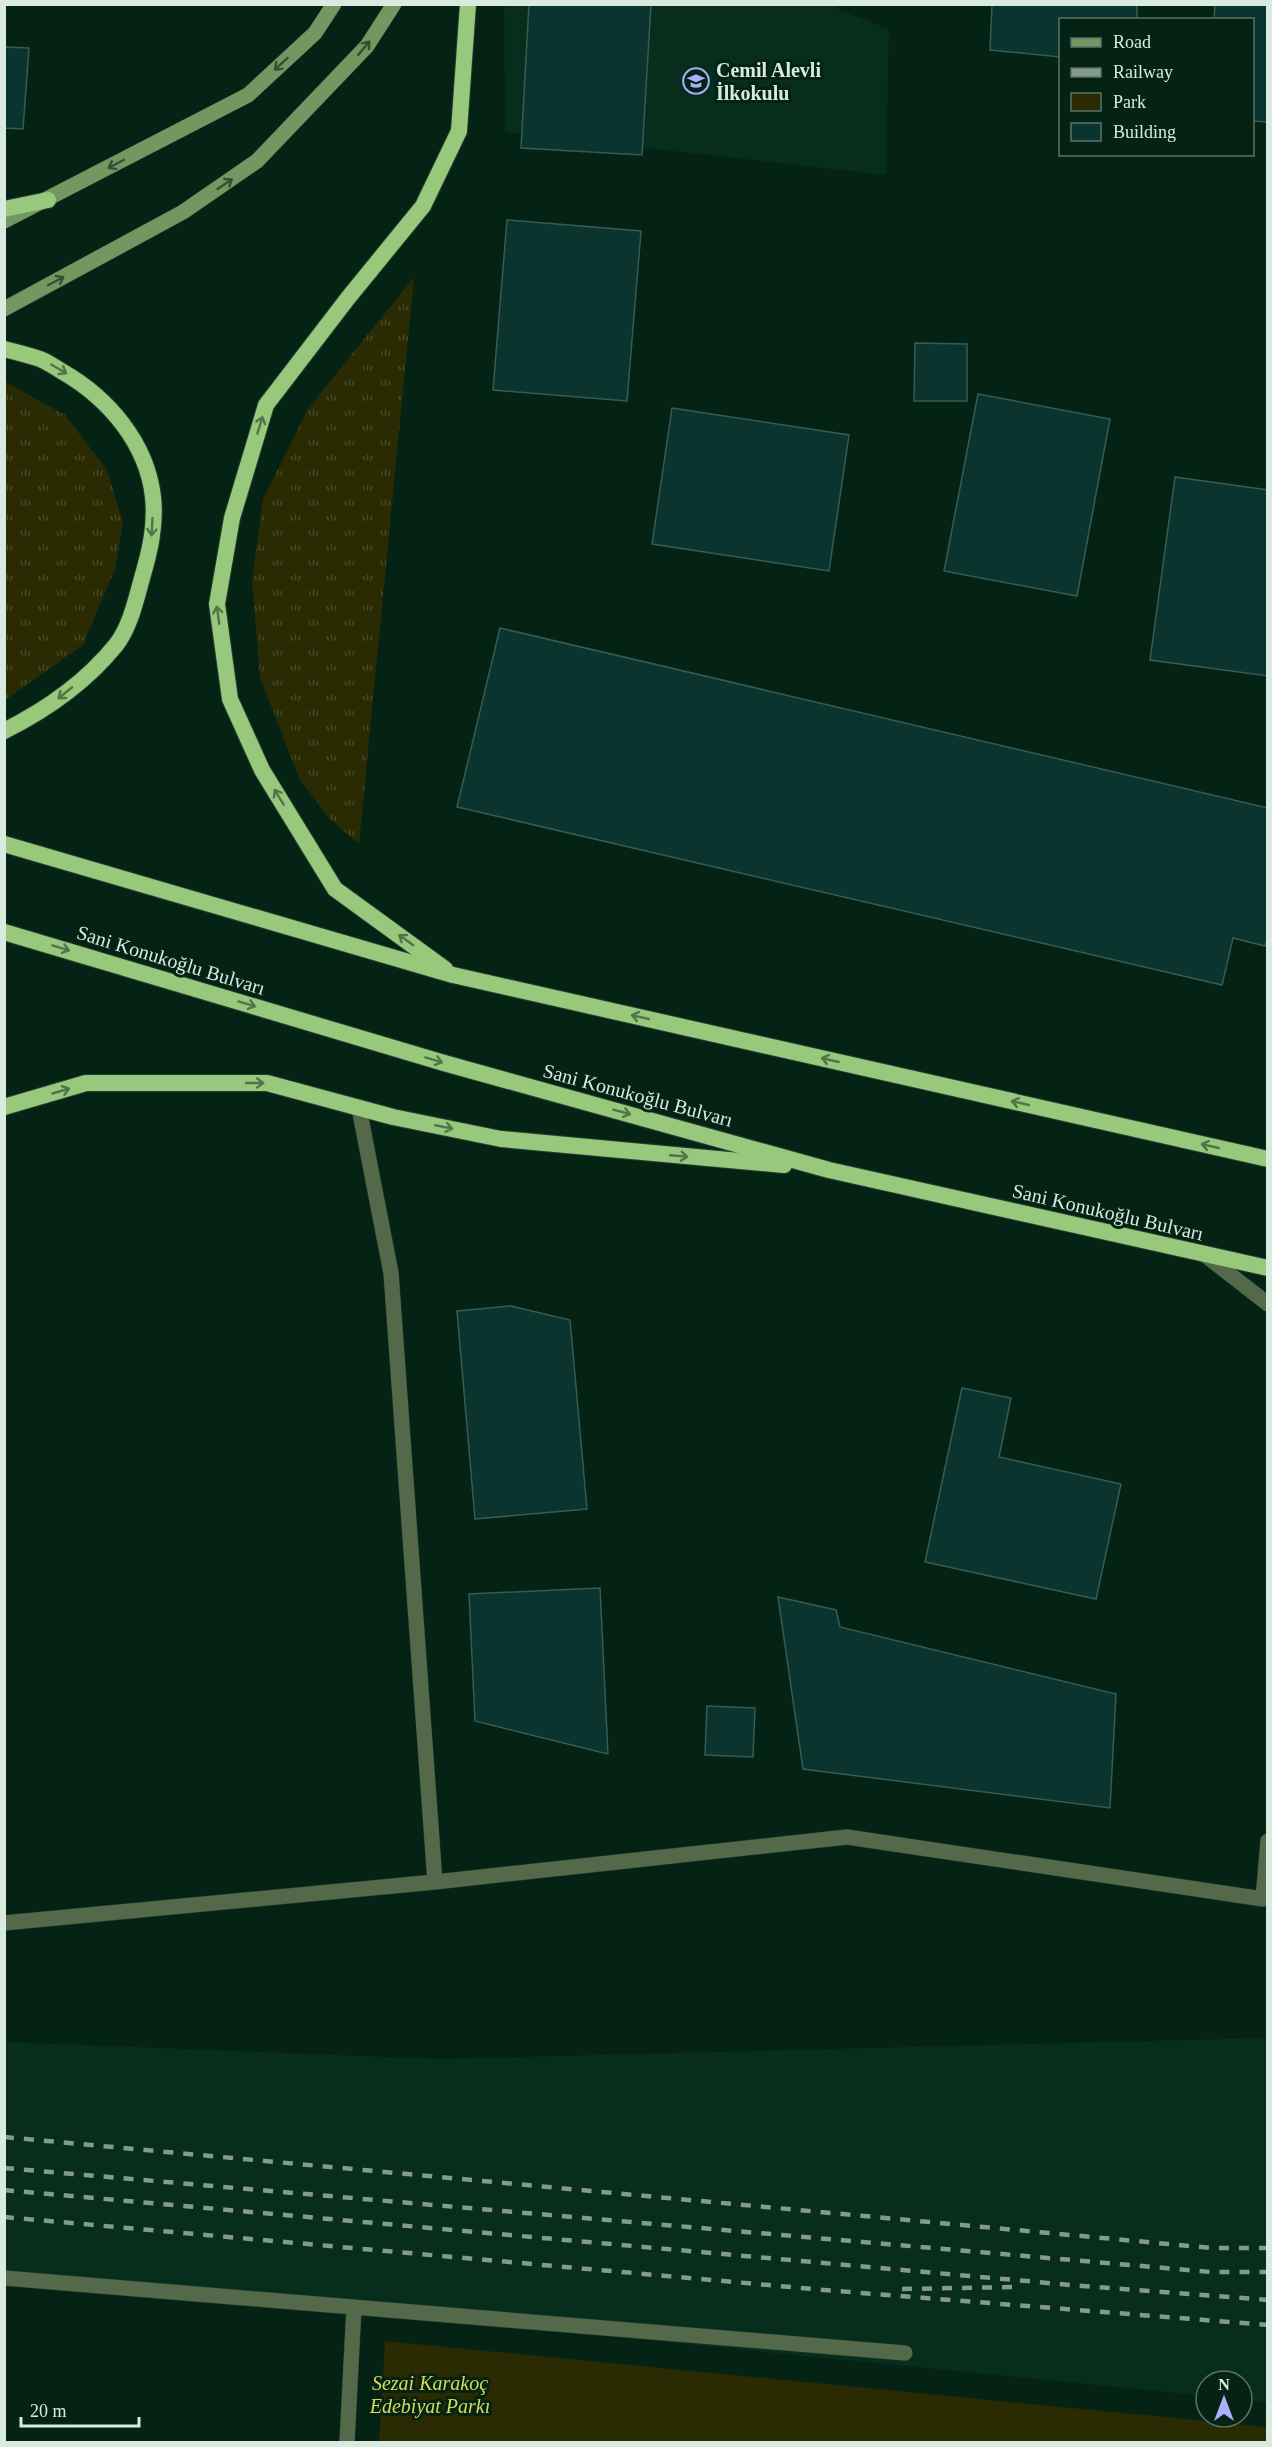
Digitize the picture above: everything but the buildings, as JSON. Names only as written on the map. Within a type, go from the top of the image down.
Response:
[{"type":"highway","points":[[453,975],[335,889],[262,770],[230,699],[217,604],[232,518],[266,405],[348,298],[423,206],[459,131],[468,4]]},
{"type":"highway","points":[[4,209],[48,200]]},
{"type":"highway","points":[[4,349],[42,359],[82,383],[111,409],[130,436],[146,466],[153,497],[153,531],[133,610],[117,644],[64,694],[38,714],[4,731]]},
{"type":"highway","points":[[4,844],[453,975],[1268,1159]]},
{"type":"highway","name":"Sani Konukoğlu Bulvarı","points":[[4,932],[444,1063],[829,1170],[1268,1268]]},
{"type":"highway","points":[[4,1107],[86,1083],[267,1083],[359,1108],[501,1139],[829,1170]]},
{"type":"main road","points":[[4,221],[248,95],[315,33],[334,4]]},
{"type":"main road","points":[[4,309],[183,212],[257,162],[367,46],[394,4]]},
{"type":"street","points":[[359,1108],[391,1274],[435,1882]]},
{"type":"street","points":[[1205,1255],[1268,1304]]},
{"type":"street","points":[[4,1923],[435,1882],[847,1838],[1263,1899],[1268,1841]]},
{"type":"street","points":[[4,2277],[906,2353]]},
{"type":"street","points":[[347,2442],[354,2307]]},
{"type":"shaded area","name":"Cemil Alevli İlkokulu","points":[[504,5],[836,5],[839,10],[889,29],[886,175],[505,132]]},
{"type":"shaded area","points":[[1267,2038],[1267,2403],[1254,2401],[1254,2369],[1194,2369],[1194,2395],[5,2276],[5,2042],[440,2059]]},
{"type":"green space","points":[[414,277],[359,844],[329,818],[299,778],[260,677],[252,580],[263,499],[308,409]]},
{"type":"green space","points":[[4,381],[65,415],[107,470],[123,523],[115,569],[83,645],[5,700]]},
{"type":"green space","name":"Sezai Karakoç Edebiyat Parkı","points":[[385,2341],[1194,2420],[1194,2429],[1267,2427],[1267,2442],[379,2442]]},
{"type":"railway","points":[[4,2137],[1212,2248],[1268,2248]]},
{"type":"railway","points":[[4,2168],[1211,2272],[1268,2272]]},
{"type":"railway","points":[[4,2190],[1082,2286],[1268,2300]]},
{"type":"railway","points":[[4,2217],[824,2290],[1268,2325]]},
{"type":"railway","points":[[902,2289],[1013,2287]]},
{"type":"place","name":"Cemil Alevli İlkokulu","points":[[696,81]]}]
